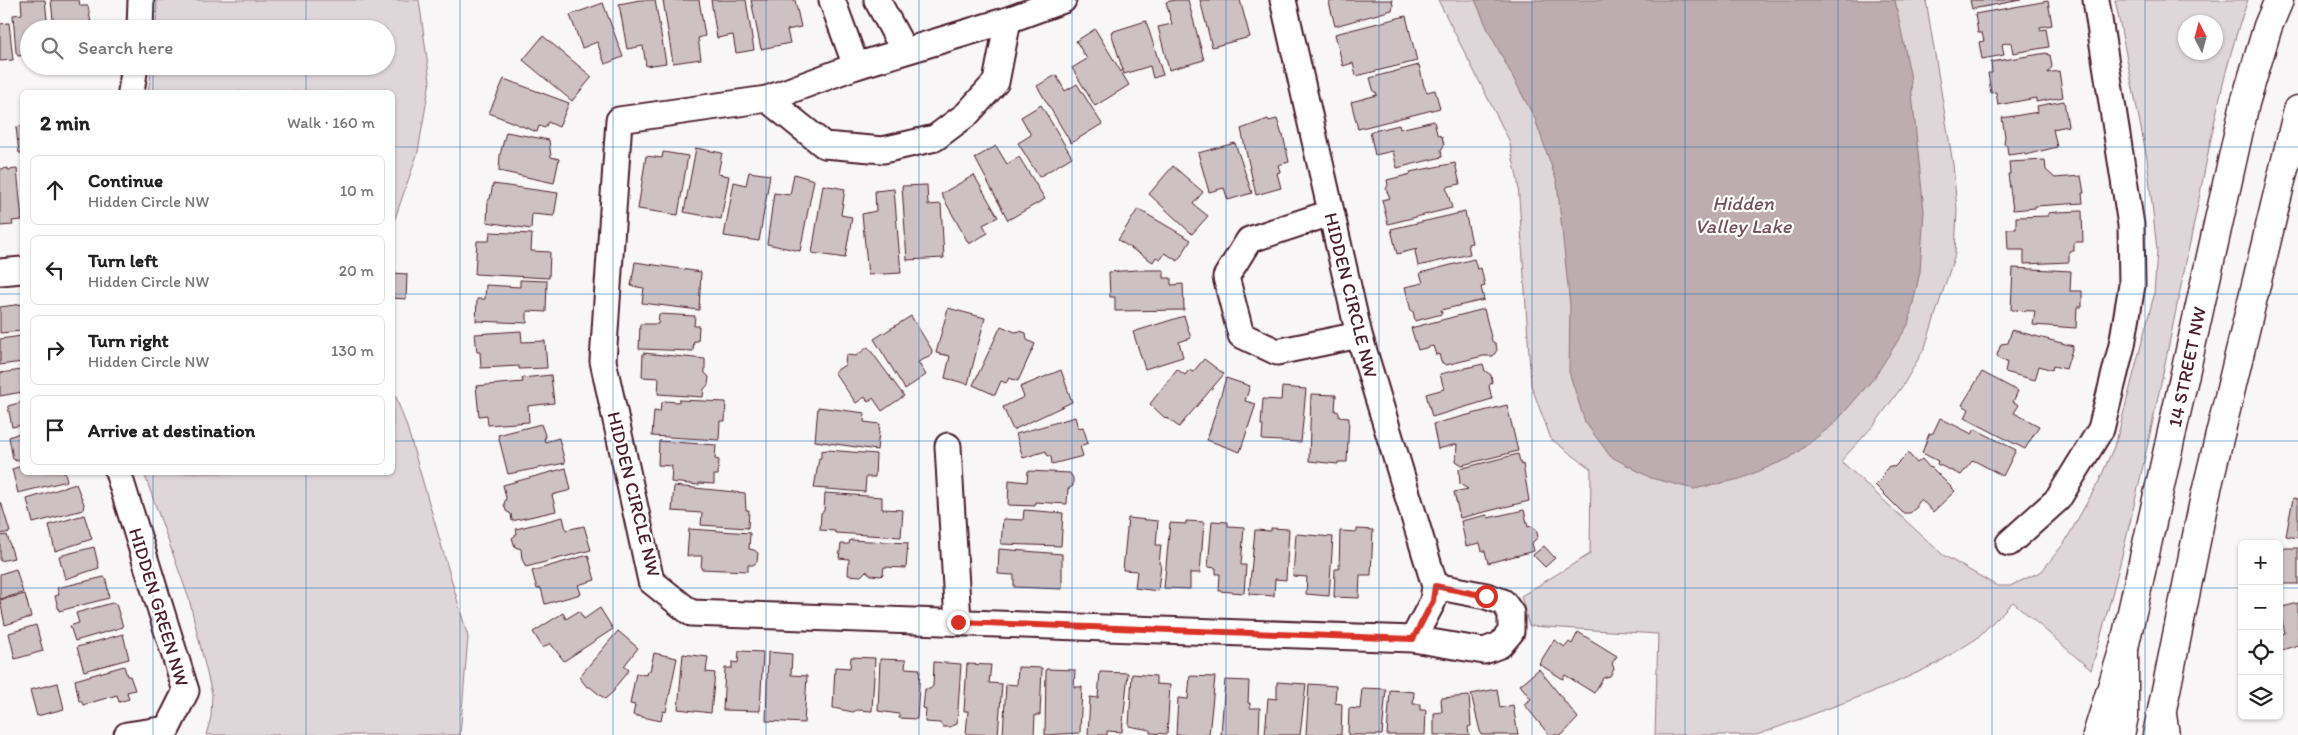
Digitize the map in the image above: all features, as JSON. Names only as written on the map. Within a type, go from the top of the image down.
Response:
[{"type":"street","points":[[140,20],[141,0]]},
{"type":"street","points":[[832,0],[856,66]]},
{"type":"street","points":[[877,0],[904,50]]},
{"type":"street","name":"HIDDEN CIRCLE NW","points":[[1063,0],[1008,20],[904,50],[767,98],[619,120],[603,361],[651,580],[692,614],[1413,639],[1484,651],[1500,645],[1511,632],[1511,613],[1504,602],[1486,596],[1435,586],[1359,335],[1283,0]]},
{"type":"street","points":[[2009,543],[2058,499],[2101,429],[2122,345],[2132,285],[2131,225],[2096,0]]},
{"type":"street","name":"14 STREET NW","points":[[2097,735],[2124,648],[2245,103],[2268,26],[2279,0]]},
{"type":"street","points":[[767,98],[824,145],[883,150],[935,138],[967,114],[996,82],[1008,20]]},
{"type":"street","points":[[131,90],[134,75]]},
{"type":"street","points":[[2161,728],[2204,501],[2298,110]]},
{"type":"street","points":[[1330,213],[1249,240],[1226,276],[1241,335],[1277,352],[1359,335]]},
{"type":"street","points":[[0,272],[20,270]]},
{"type":"street","points":[[948,446],[958,622]]},
{"type":"street","name":"HIDDEN GREEN NW","points":[[119,475],[186,691],[167,729],[128,735]]},
{"type":"street","points":[[1413,639],[1433,601],[1435,586]]},
{"type":"street","points":[[2120,735],[2124,716],[2124,648]]},
{"type":"shaded area","points":[[157,0],[419,0],[430,81],[418,152],[395,218],[395,90],[148,90],[151,75],[395,75],[395,20],[156,20]]},
{"type":"shaded area","points":[[1438,0],[1926,0],[1953,164],[1957,210],[1955,254],[1925,347],[1904,384],[1874,425],[1841,461],[1943,555],[1997,586],[2010,586],[2042,571],[2065,542],[2099,481],[2116,442],[2154,295],[2157,250],[2147,158],[2115,0],[2248,0],[2223,84],[2134,505],[2121,561],[2091,670],[2013,602],[1976,639],[1936,664],[1886,687],[1757,735],[1655,735],[1658,634],[1529,626],[1521,596],[1590,554],[1591,469],[1551,439],[1531,385],[1518,182],[1509,140]]},
{"type":"shaded area","points":[[395,394],[407,427],[468,637],[460,735],[206,735],[211,717],[212,694],[189,599],[145,475],[395,475]]},
{"type":"water","name":"Hidden Valley Lake","points":[[1475,0],[1895,0],[1910,74],[1924,211],[1920,272],[1908,325],[1874,378],[1834,424],[1790,458],[1740,479],[1694,489],[1651,478],[1610,456],[1585,422],[1569,372],[1570,306],[1557,182],[1535,119],[1489,32]]},
{"type":"building","points":[[21,0],[45,0],[47,20],[20,20],[20,56],[18,56],[16,52],[13,15],[22,14]]},
{"type":"building","points":[[51,0],[79,0],[80,6],[88,6],[90,20],[53,20]]},
{"type":"building","points":[[640,0],[655,0],[666,63],[646,66],[643,46],[627,49],[619,4]]},
{"type":"building","points":[[663,0],[699,0],[705,36],[698,38],[701,59],[673,63]]},
{"type":"building","points":[[711,0],[746,0],[754,50],[736,53],[733,35],[717,38]]},
{"type":"building","points":[[751,0],[795,0],[801,27],[787,30],[790,43],[761,49]]},
{"type":"building","points":[[1188,0],[1204,60],[1169,70],[1158,27],[1172,24],[1166,2]]},
{"type":"building","points":[[1200,0],[1240,0],[1250,37],[1212,47]]},
{"type":"building","points":[[1337,0],[1392,0],[1393,6],[1392,10],[1335,26],[1329,2]]},
{"type":"building","points":[[1970,0],[2021,0],[1972,9]]},
{"type":"building","points":[[2048,1],[2052,25],[2040,27],[2040,30],[2046,29],[2049,47],[2013,53],[2011,42],[2002,44],[2004,55],[1982,59],[1979,42],[1984,41],[1982,33],[1978,33],[1975,14]]},
{"type":"building","points":[[603,3],[623,57],[605,64],[597,42],[582,48],[570,15]]},
{"type":"building","points":[[1406,16],[1417,61],[1356,76],[1353,63],[1343,66],[1335,34]]},
{"type":"building","points":[[1146,21],[1163,75],[1153,78],[1150,66],[1124,74],[1111,32]]},
{"type":"building","points":[[9,23],[13,60],[0,61],[0,24]]},
{"type":"building","points":[[1095,29],[1129,85],[1095,106],[1072,68],[1087,59],[1076,41]]},
{"type":"building","points":[[543,36],[592,77],[572,101],[523,60]]},
{"type":"building","points":[[2047,53],[2050,55],[2052,67],[2047,73],[2059,71],[2063,97],[2036,102],[2036,98],[1998,105],[1996,92],[1991,93],[1988,73],[1992,73],[1991,62]]},
{"type":"building","points":[[1419,65],[1424,86],[1427,92],[1435,90],[1440,108],[1358,129],[1351,102],[1377,95],[1374,92],[1370,78]]},
{"type":"building","points":[[1056,75],[1065,91],[1077,84],[1102,124],[1071,143],[1037,86]]},
{"type":"building","points":[[504,79],[569,103],[559,127],[548,122],[545,128],[539,126],[537,132],[489,113]]},
{"type":"building","points":[[2064,101],[2068,126],[2053,129],[2057,147],[2025,155],[2024,153],[2008,155],[2007,146],[2004,144],[2005,136],[2002,118],[2038,112],[2037,106]]},
{"type":"building","points":[[1041,105],[1072,157],[1039,177],[1018,143],[1031,135],[1021,117]]},
{"type":"building","points":[[1268,119],[1269,121],[1277,119],[1289,162],[1278,165],[1280,172],[1277,173],[1281,188],[1256,195],[1241,129]]},
{"type":"building","points":[[1434,121],[1437,134],[1442,137],[1444,145],[1441,150],[1442,157],[1397,168],[1393,151],[1375,155],[1370,132],[1399,125],[1400,129]]},
{"type":"building","points":[[20,126],[20,153],[19,153],[16,127]]},
{"type":"building","points":[[506,132],[549,140],[551,157],[559,159],[554,183],[499,171],[500,155]]},
{"type":"building","points":[[1235,143],[1252,193],[1228,200],[1224,188],[1209,192],[1198,153]]},
{"type":"building","points":[[996,146],[1007,164],[1019,157],[1045,199],[1008,220],[975,158]]},
{"type":"building","points":[[696,148],[722,153],[718,174],[729,176],[721,219],[684,212]]},
{"type":"building","points":[[663,152],[688,156],[678,215],[638,209],[646,156],[662,158]]},
{"type":"building","points":[[2045,160],[2046,170],[2055,178],[2081,176],[2084,193],[2082,193],[2083,203],[2035,206],[2035,208],[2013,210],[2008,174],[2010,174],[2009,162]]},
{"type":"building","points":[[1455,163],[1460,184],[1446,187],[1452,208],[1388,224],[1382,200],[1390,198],[1386,189],[1388,185],[1387,180],[1411,174],[1410,172]]},
{"type":"building","points":[[1173,166],[1203,192],[1193,204],[1208,216],[1192,234],[1149,194]]},
{"type":"building","points":[[0,169],[17,169],[20,220],[12,221],[13,225],[0,226]]},
{"type":"building","points":[[749,172],[770,175],[759,241],[724,236],[734,182],[746,185]]},
{"type":"building","points":[[794,174],[814,180],[800,251],[767,244],[774,193],[790,195]]},
{"type":"building","points":[[974,175],[998,217],[983,225],[988,233],[969,244],[941,194]]},
{"type":"building","points":[[493,184],[558,193],[554,216],[532,214],[531,229],[487,222],[488,200],[490,199]]},
{"type":"building","points":[[823,185],[845,189],[841,215],[852,217],[845,258],[812,253]]},
{"type":"building","points":[[927,185],[928,205],[941,204],[944,258],[907,260],[902,186]]},
{"type":"building","points":[[894,189],[901,273],[868,275],[862,214],[876,211],[875,191]]},
{"type":"building","points":[[1138,209],[1191,240],[1178,261],[1165,253],[1161,259],[1156,257],[1153,262],[1118,240]]},
{"type":"building","points":[[2082,211],[2083,242],[2074,242],[2074,251],[2069,251],[2069,262],[2024,264],[2024,250],[2008,250],[2007,229],[2016,229],[2016,217],[2048,216],[2048,213]]},
{"type":"building","points":[[1465,212],[1472,243],[1468,244],[1470,254],[1418,266],[1415,251],[1417,249],[1397,254],[1391,229]]},
{"type":"building","points":[[490,232],[532,234],[531,251],[550,252],[549,278],[475,274],[477,241],[489,241]]},
{"type":"building","points":[[1474,259],[1477,269],[1481,268],[1485,286],[1481,287],[1484,300],[1441,310],[1442,314],[1415,321],[1405,287],[1423,283],[1420,273]]},
{"type":"building","points":[[635,262],[701,272],[699,310],[642,303],[644,288],[631,286]]},
{"type":"building","points":[[2013,268],[2071,271],[2070,291],[2082,291],[2082,307],[2077,307],[2076,328],[2033,325],[2035,311],[2011,310]]},
{"type":"building","points":[[1164,270],[1164,278],[1171,278],[1171,285],[1183,284],[1184,310],[1115,311],[1115,297],[1110,297],[1109,272]]},
{"type":"building","points":[[395,273],[407,274],[406,299],[395,298]]},
{"type":"building","points":[[520,280],[547,281],[546,312],[527,311],[527,323],[476,321],[477,299],[485,299],[486,285],[520,287]]},
{"type":"building","points":[[20,304],[20,331],[0,333],[0,307]]},
{"type":"building","points":[[948,308],[985,318],[968,384],[945,378],[950,356],[936,353]]},
{"type":"building","points":[[1484,309],[1492,341],[1496,344],[1497,350],[1493,356],[1483,356],[1446,365],[1441,362],[1439,354],[1436,355],[1433,346],[1418,350],[1411,328]]},
{"type":"building","points":[[659,314],[695,316],[694,326],[699,326],[698,341],[694,341],[693,351],[639,349],[640,324],[658,324]]},
{"type":"building","points":[[911,316],[932,350],[931,356],[918,362],[926,375],[905,389],[874,339]]},
{"type":"building","points":[[1184,316],[1191,338],[1179,342],[1183,357],[1145,369],[1133,332]]},
{"type":"building","points":[[1001,326],[1015,332],[1026,333],[1027,340],[1035,344],[1018,381],[1009,378],[1006,383],[1001,381],[995,395],[973,385]]},
{"type":"building","points":[[2012,330],[2073,346],[2066,369],[2053,366],[2052,370],[2039,366],[2035,380],[2005,372],[2007,362],[1999,359],[1997,355],[2001,344],[2008,343]]},
{"type":"building","points":[[521,331],[522,342],[545,341],[547,368],[519,369],[519,366],[481,368],[480,352],[477,352],[475,334]]},
{"type":"building","points":[[20,336],[20,362],[0,365],[0,339]]},
{"type":"building","points":[[868,347],[904,396],[882,411],[873,398],[868,402],[865,397],[856,403],[834,372],[845,365],[846,355],[856,356]]},
{"type":"building","points":[[643,353],[705,359],[705,373],[709,377],[703,397],[658,394],[659,378],[642,377]]},
{"type":"building","points":[[1204,359],[1224,374],[1179,427],[1166,419],[1150,404],[1177,369],[1185,375],[1189,370],[1193,372]]},
{"type":"building","points":[[1483,364],[1485,371],[1491,375],[1492,382],[1489,386],[1492,399],[1432,417],[1426,394],[1444,389],[1440,374]]},
{"type":"building","points":[[20,370],[20,392],[0,396],[0,373]]},
{"type":"building","points":[[1061,370],[1072,402],[1013,430],[1003,407],[1024,397],[1020,387]]},
{"type":"building","points":[[1982,372],[2018,391],[2013,402],[2019,405],[2014,413],[2039,426],[2025,449],[1965,418],[1969,409],[1962,405]]},
{"type":"building","points":[[551,375],[554,403],[528,406],[529,422],[488,425],[487,415],[479,416],[476,386],[523,382],[522,378]]},
{"type":"building","points":[[1226,378],[1250,386],[1245,401],[1256,404],[1240,452],[1207,440]]},
{"type":"building","points":[[1282,387],[1306,389],[1301,442],[1262,440],[1263,399],[1281,400]]},
{"type":"building","points":[[1311,394],[1336,395],[1335,411],[1339,412],[1339,417],[1349,418],[1347,462],[1338,462],[1338,464],[1309,461]]},
{"type":"building","points":[[679,400],[726,402],[725,421],[720,421],[719,440],[652,436],[654,411],[660,412],[661,404],[664,401],[679,402]]},
{"type":"building","points":[[20,403],[20,425],[12,427],[8,406]]},
{"type":"building","points":[[1507,405],[1518,451],[1462,465],[1456,461],[1457,444],[1438,449],[1433,424]]},
{"type":"building","points":[[818,407],[865,413],[864,422],[880,424],[877,450],[815,441]]},
{"type":"building","points":[[1075,417],[1078,428],[1083,427],[1088,443],[1080,446],[1083,456],[1052,464],[1051,457],[1047,455],[1046,451],[1023,458],[1016,434]]},
{"type":"building","points":[[1940,418],[1972,434],[1975,429],[2016,450],[2003,476],[1973,460],[1961,475],[1937,464],[1938,461],[1922,453],[1929,434],[1933,433]]},
{"type":"building","points":[[541,424],[546,438],[544,438],[545,442],[559,438],[565,463],[508,474],[498,435]]},
{"type":"building","points":[[20,433],[20,460],[15,461],[13,459],[9,437]]},
{"type":"building","points":[[659,441],[716,445],[715,459],[719,460],[718,475],[714,475],[714,484],[699,483],[699,485],[671,482],[672,466],[658,465]]},
{"type":"building","points":[[821,451],[876,454],[875,477],[866,477],[865,492],[814,488]]},
{"type":"building","points":[[1908,453],[1917,463],[1922,459],[1955,491],[1933,512],[1921,499],[1917,503],[1917,507],[1910,513],[1903,513],[1875,485],[1884,476],[1884,472],[1889,466],[1894,467]]},
{"type":"building","points":[[1518,454],[1521,465],[1523,464],[1529,501],[1460,518],[1454,492],[1468,489],[1460,484],[1459,469]]},
{"type":"building","points":[[20,467],[20,475],[66,475],[67,481],[18,493],[12,469]]},
{"type":"building","points":[[566,468],[571,490],[552,495],[556,511],[512,521],[511,514],[506,511],[504,504],[506,498],[503,485]]},
{"type":"building","points":[[1028,471],[1070,473],[1073,478],[1073,486],[1068,489],[1067,504],[1035,502],[1035,506],[1008,505],[1009,480],[1027,482]]},
{"type":"building","points":[[76,484],[84,504],[83,510],[33,523],[27,499]]},
{"type":"building","points":[[674,486],[745,493],[746,510],[749,510],[748,528],[701,525],[702,513],[672,511]]},
{"type":"building","points":[[825,493],[882,497],[882,509],[903,510],[901,537],[835,533],[835,531],[820,530]]},
{"type":"building","points":[[2293,498],[2298,499],[2298,538],[2286,536]]},
{"type":"building","points":[[0,503],[10,532],[0,534]]},
{"type":"building","points":[[1024,510],[1063,513],[1061,546],[1001,544],[1003,519],[1023,520]]},
{"type":"building","points":[[1524,510],[1528,527],[1531,526],[1536,529],[1538,537],[1532,543],[1534,551],[1488,563],[1485,551],[1482,551],[1480,543],[1466,546],[1461,521],[1487,515],[1488,518]]},
{"type":"building","points":[[84,515],[92,539],[55,551],[49,525]]},
{"type":"building","points":[[563,517],[566,530],[584,526],[591,550],[526,567],[522,559],[521,549],[515,547],[512,538],[517,534],[516,529]]},
{"type":"building","points":[[1128,518],[1158,521],[1156,545],[1161,545],[1159,564],[1161,564],[1158,591],[1135,588],[1137,571],[1123,570]]},
{"type":"building","points":[[1186,521],[1204,522],[1200,573],[1190,573],[1190,589],[1164,588],[1170,523],[1186,524]]},
{"type":"building","points":[[1212,521],[1228,522],[1228,526],[1244,527],[1241,565],[1246,565],[1244,593],[1219,591],[1220,574],[1216,574],[1216,568],[1208,567]]},
{"type":"building","points":[[1271,528],[1289,529],[1286,580],[1275,579],[1274,596],[1249,594],[1255,530],[1271,531]]},
{"type":"building","points":[[689,529],[750,533],[749,549],[758,553],[757,562],[753,565],[748,565],[748,571],[701,569],[702,556],[687,556]]},
{"type":"building","points":[[1357,529],[1373,530],[1371,575],[1360,575],[1359,598],[1334,597],[1335,569],[1339,569],[1340,531],[1357,532]]},
{"type":"building","points":[[1296,534],[1333,537],[1329,596],[1306,594],[1307,577],[1293,576]]},
{"type":"building","points":[[7,535],[14,558],[0,561],[0,536]]},
{"type":"building","points":[[850,540],[908,543],[906,568],[884,567],[881,576],[871,575],[866,571],[861,576],[848,575],[849,559],[839,558],[841,544],[849,544]]},
{"type":"building","points":[[1544,546],[1555,558],[1545,567],[1533,555]]},
{"type":"building","points":[[94,547],[99,568],[65,579],[59,556]]},
{"type":"building","points":[[2283,548],[2298,548],[2298,584],[2283,584]]},
{"type":"building","points":[[999,549],[1062,554],[1062,589],[1014,587],[1014,575],[998,574]]},
{"type":"building","points":[[588,555],[595,580],[578,585],[581,594],[545,604],[541,588],[537,589],[532,571]]},
{"type":"building","points":[[16,569],[23,593],[0,599],[0,574]]},
{"type":"building","points":[[106,578],[109,598],[59,611],[55,596],[59,595],[57,588]]},
{"type":"building","points":[[25,594],[31,617],[5,625],[0,600]]},
{"type":"building","points":[[112,603],[116,604],[123,627],[75,641],[70,626],[79,623],[76,613]]},
{"type":"building","points":[[2298,603],[2298,645],[2283,650],[2283,634],[2285,633],[2283,607]]},
{"type":"building","points":[[600,608],[613,629],[564,661],[550,643],[543,648],[533,632],[563,613],[566,619],[579,611],[584,619]]},
{"type":"building","points":[[36,625],[43,651],[15,659],[9,633]]},
{"type":"building","points":[[618,631],[638,648],[624,666],[629,670],[615,687],[614,691],[605,699],[590,687],[587,687],[579,677]]},
{"type":"building","points":[[1578,632],[1617,656],[1612,663],[1614,669],[1610,676],[1603,678],[1594,693],[1565,675],[1563,679],[1539,664],[1554,640],[1565,647],[1569,642],[1572,644]]},
{"type":"building","points":[[123,634],[129,659],[84,671],[77,647]]},
{"type":"building","points":[[739,651],[763,652],[760,711],[723,710],[725,668],[732,668],[732,662],[738,663]]},
{"type":"building","points":[[768,652],[792,654],[791,675],[807,676],[804,723],[766,721]]},
{"type":"building","points":[[654,653],[677,658],[666,712],[663,711],[661,721],[633,715],[635,705],[630,704],[636,673],[646,675],[647,671],[650,671]]},
{"type":"building","points":[[683,654],[708,657],[706,672],[715,673],[711,713],[678,709]]},
{"type":"building","points":[[851,657],[875,658],[872,711],[857,710],[853,712],[833,708],[835,667],[850,668]]},
{"type":"building","points":[[880,659],[906,660],[905,668],[920,669],[917,719],[899,718],[899,714],[878,711]]},
{"type":"building","points":[[934,662],[961,664],[957,724],[950,727],[943,727],[940,723],[925,722],[926,709],[923,708],[925,689],[930,689],[933,686]]},
{"type":"building","points":[[967,664],[991,665],[989,683],[1002,684],[998,735],[966,734],[968,711],[964,711]]},
{"type":"building","points":[[124,666],[135,690],[127,692],[129,699],[119,702],[117,695],[83,705],[79,701],[75,680]]},
{"type":"building","points":[[1018,667],[1042,668],[1040,715],[1035,715],[1034,735],[1003,735],[1006,684],[1017,685]]},
{"type":"building","points":[[1046,669],[1075,670],[1074,687],[1082,687],[1080,733],[1045,735]]},
{"type":"building","points":[[1539,669],[1578,718],[1562,735],[1549,735],[1524,704],[1531,699],[1520,685]]},
{"type":"building","points":[[1100,672],[1128,673],[1122,732],[1107,731],[1107,735],[1088,735],[1090,697],[1098,698]]},
{"type":"building","points":[[1132,674],[1156,676],[1156,684],[1170,685],[1167,734],[1150,733],[1150,730],[1129,726]]},
{"type":"building","points":[[1190,676],[1215,677],[1209,735],[1176,735],[1178,698],[1188,699]]},
{"type":"building","points":[[1225,680],[1249,681],[1248,703],[1250,703],[1250,708],[1260,708],[1259,735],[1221,735]]},
{"type":"building","points":[[1277,682],[1306,684],[1300,735],[1265,735],[1268,698],[1277,699]]},
{"type":"building","points":[[58,683],[64,709],[37,716],[30,690]]},
{"type":"building","points":[[1309,684],[1336,686],[1335,703],[1342,704],[1341,735],[1306,735]]},
{"type":"building","points":[[1362,688],[1386,689],[1382,735],[1348,735],[1349,708],[1360,709]]},
{"type":"building","points":[[1497,689],[1500,708],[1513,705],[1518,735],[1481,735],[1471,694]]},
{"type":"building","points":[[1390,690],[1414,692],[1413,704],[1420,704],[1420,710],[1426,710],[1425,735],[1387,735]]},
{"type":"building","points":[[1469,696],[1471,726],[1468,727],[1469,735],[1434,735],[1434,713],[1442,712],[1441,698]]},
{"type":"route","points":[[958,622],[1413,639],[1433,601],[1435,586],[1486,596]]}]
